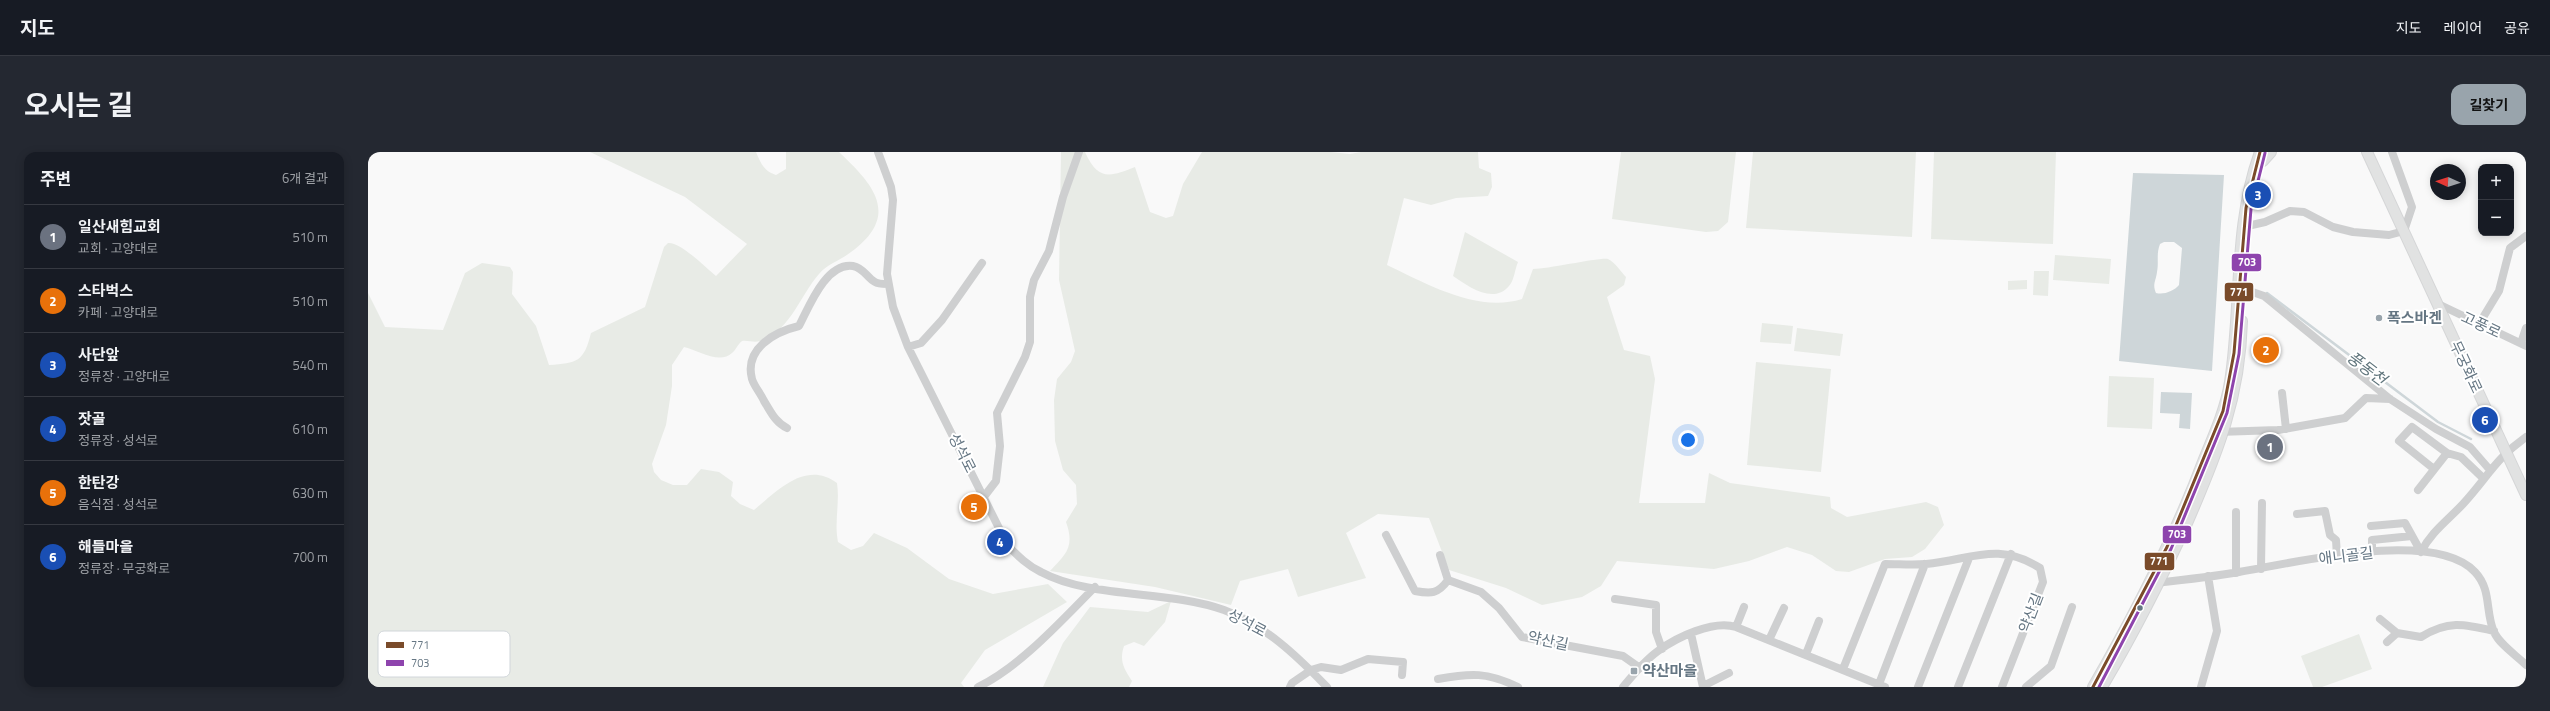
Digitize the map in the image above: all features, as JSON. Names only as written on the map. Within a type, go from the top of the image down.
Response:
[{"type":"main road","points":[[2102,687],[2160,582],[2220,432],[2230,384],[2241,288],[2246,227],[2263,155],[2271,152]]},
{"type":"main road","name":"무궁화로","points":[[2367,152],[2526,495]]},
{"type":"main road","points":[[2093,687],[2150,583],[2193,487],[2220,432]]},
{"type":"street","name":"성석로","points":[[878,152],[891,187],[893,200],[887,284],[893,307],[908,347],[1008,546],[1028,565],[1056,578],[1095,587],[1196,603],[1223,610],[1248,620],[1281,642],[1327,687]]},
{"type":"street","points":[[983,498],[996,481],[1000,446],[996,413],[1025,357],[1030,342],[1030,297],[1034,280],[1049,250],[1063,197],[1079,152]]},
{"type":"street","points":[[2246,227],[2265,222],[2290,211],[2304,212],[2333,227],[2354,232],[2389,235],[2404,231],[2412,207],[2392,152]]},
{"type":"street","points":[[2479,324],[2499,291],[2510,248],[2526,236]]},
{"type":"street","points":[[908,347],[921,343],[942,320],[982,263]]},
{"type":"street","points":[[788,428],[778,424],[752,379],[752,362],[758,346],[784,330],[799,326],[826,278],[841,268],[854,266],[865,272],[875,283],[887,284]]},
{"type":"street","points":[[2241,288],[2264,296],[2390,398],[2436,429],[2470,447],[2490,470]]},
{"type":"street","name":"고풍로","points":[[2436,302],[2523,345]]},
{"type":"street","points":[[2523,345],[2526,328]]},
{"type":"street","points":[[2282,393],[2286,429]]},
{"type":"street","points":[[2220,432],[2286,429],[2345,418],[2366,398],[2390,398]]},
{"type":"street","points":[[2434,469],[2399,442],[2412,427],[2447,453],[2461,457],[2483,478]]},
{"type":"street","points":[[2421,552],[2427,539],[2464,503],[2483,478],[2506,452],[2526,437]]},
{"type":"street","points":[[2418,490],[2447,453]]},
{"type":"street","points":[[2261,569],[2262,503]]},
{"type":"street","points":[[2236,512],[2236,573]]},
{"type":"street","points":[[2297,514],[2326,512],[2330,535],[2336,540],[2337,556]]},
{"type":"street","points":[[2371,526],[2405,523],[2421,552]]},
{"type":"street","points":[[1386,535],[1415,591],[1429,594],[1441,590],[1448,580],[1440,555]]},
{"type":"street","points":[[2372,552],[2372,540],[2412,536]]},
{"type":"street","name":"약산길","points":[[1843,669],[1886,564],[1926,564],[1969,558],[1992,552],[2011,554],[2040,568],[2043,582],[2002,687]]},
{"type":"street","name":"애니골길","points":[[2150,583],[2236,573],[2337,556],[2372,552],[2421,552],[2436,554],[2454,560],[2475,573],[2487,592],[2494,631],[2501,641],[2526,665]]},
{"type":"street","points":[[1958,687],[2011,554]]},
{"type":"street","points":[[1918,687],[1969,558]]},
{"type":"street","points":[[1623,687],[1640,668],[1662,649],[1691,634],[1717,625],[1736,627],[1882,686],[1926,564]]},
{"type":"street","points":[[2201,687],[2217,631],[2208,576]]},
{"type":"street","name":"약산길","points":[[1448,580],[1481,592],[1499,608],[1522,637],[1623,656],[1640,668]]},
{"type":"street","points":[[978,687],[991,681],[1052,631],[1095,587]]},
{"type":"street","points":[[1615,599],[1656,605],[1656,632],[1662,649]]},
{"type":"street","points":[[1736,627],[1744,607]]},
{"type":"street","points":[[2026,687],[2051,666],[2072,607]]},
{"type":"street","points":[[1769,640],[1784,608]]},
{"type":"street","points":[[2380,619],[2397,633],[2421,637],[2435,628],[2460,623],[2494,631]]},
{"type":"street","points":[[1806,654],[1819,621]]},
{"type":"street","points":[[2387,642],[2397,633]]},
{"type":"street","points":[[1691,634],[1703,687],[1729,673]]},
{"type":"street","points":[[1290,687],[1292,683],[1311,670],[1321,667],[1342,670],[1368,659],[1403,662],[1402,675]]},
{"type":"street","points":[[1438,679],[1466,674],[1496,677],[1518,687]]},
{"type":"shaded area","points":[[590,152],[756,152],[763,166],[776,175],[786,169],[786,152],[839,152],[863,176],[871,188],[877,200],[878,213],[875,225],[866,238],[851,252],[819,274],[794,312],[771,336],[758,342],[742,341],[732,353],[721,358],[708,356],[684,347],[672,365],[672,386],[666,425],[652,464],[654,472],[661,480],[673,485],[687,485],[701,469],[719,472],[733,482],[731,496],[740,504],[754,510],[793,480],[803,476],[814,475],[826,477],[837,483],[838,542],[851,550],[863,546],[874,533],[907,548],[949,579],[993,594],[1048,584],[1067,602],[985,650],[961,683],[964,687],[368,687],[368,293],[385,327],[443,330],[465,273],[482,263],[510,267],[513,272],[512,294],[536,326],[549,365],[573,362],[582,355],[591,333],[645,307],[664,247],[668,243],[680,247],[686,251],[716,276],[747,244],[685,197]]},
{"type":"shaded area","points":[[1061,152],[1085,152],[1095,168],[1106,174],[1118,173],[1135,167],[1150,212],[1166,218],[1173,216],[1183,184],[1202,152],[1331,152],[1350,154],[1361,152],[1478,152],[1479,168],[1491,173],[1492,187],[1488,196],[1456,198],[1431,205],[1404,198],[1387,265],[1435,288],[1453,294],[1488,302],[1505,302],[1522,299],[1533,269],[1603,259],[1608,259],[1613,262],[1626,277],[1624,285],[1607,297],[1624,350],[1650,356],[1655,379],[1639,503],[1705,503],[1709,473],[1730,483],[1830,497],[1831,508],[1847,517],[1926,502],[1938,507],[1944,525],[1925,549],[1912,557],[1885,559],[1849,572],[1836,571],[1812,555],[1787,547],[1749,561],[1714,569],[1617,561],[1601,586],[1582,597],[1542,605],[1506,588],[1449,570],[1429,518],[1378,514],[1346,533],[1366,578],[1298,597],[1288,569],[1240,581],[1231,605],[1155,587],[1050,571],[1061,560],[1067,550],[1070,538],[1066,522],[1077,504],[1076,485],[1063,470],[1055,441],[1054,400],[1057,379],[1071,362],[1075,351],[1059,280]]},
{"type":"shaded area","points":[[1621,152],[1736,152],[1728,222],[1718,231],[1706,232],[1612,219]]},
{"type":"shaded area","points":[[1753,152],[1916,152],[1912,237],[1746,228]]},
{"type":"shaded area","points":[[1934,152],[2056,152],[2053,244],[1931,239]]},
{"type":"shaded area","points":[[2133,173],[2224,175],[2212,371],[2119,361]],"holes":[[[2164,242],[2174,242],[2182,248],[2179,285],[2169,292],[2156,293],[2154,285],[2158,268],[2158,251],[2160,244]]]},
{"type":"shaded area","points":[[1465,232],[1518,262],[1511,284],[1503,291],[1496,294],[1481,292],[1473,289],[1453,276]]},
{"type":"shaded area","points":[[2055,255],[2111,259],[2109,284],[2053,280]]},
{"type":"shaded area","points":[[2034,271],[2049,271],[2048,296],[2033,295]]},
{"type":"shaded area","points":[[2027,280],[2027,289],[2008,290],[2008,281]]},
{"type":"shaded area","points":[[1762,323],[1793,326],[1791,344],[1760,342]]},
{"type":"shaded area","points":[[1797,328],[1843,334],[1840,356],[1794,351]]},
{"type":"shaded area","points":[[1756,362],[1831,369],[1821,472],[1747,465]]},
{"type":"shaded area","points":[[2109,376],[2154,378],[2152,429],[2107,427]]},
{"type":"shaded area","points":[[2161,392],[2192,393],[2190,429],[2179,428],[2180,414],[2160,413]]},
{"type":"shaded area","points":[[1171,601],[1165,622],[1144,646],[1134,642],[1124,646],[1122,661],[1132,681],[1129,687],[1043,687],[1063,643],[1090,607],[1148,612]]},
{"type":"shaded area","points":[[2359,634],[2372,669],[2322,687],[2313,687],[2301,656]]},
{"type":"waterway","name":"풍동천","points":[[2267,293],[2438,422],[2471,439]]},
{"type":"transit line","name":"771","points":[[2093,687],[2167,547],[2223,411],[2234,353],[2246,208],[2260,152]]},
{"type":"transit line","name":"703","points":[[2099,687],[2171,549],[2227,413],[2239,354],[2251,209],[2265,153]]},
{"type":"place","name":"사단앞","points":[[2258,195]]},
{"type":"place","name":"폭스바겐","points":[[2379,318]]},
{"type":"place","name":"스타벅스","points":[[2266,350]]},
{"type":"place","name":"해들마을","points":[[2485,420]]},
{"type":"place","name":"일산새힘교회","points":[[2270,447]]},
{"type":"place","name":"한탄강","points":[[974,507]]},
{"type":"place","name":"잣골","points":[[1000,542]]},
{"type":"place","name":"약산마을","points":[[1634,671]]}]
